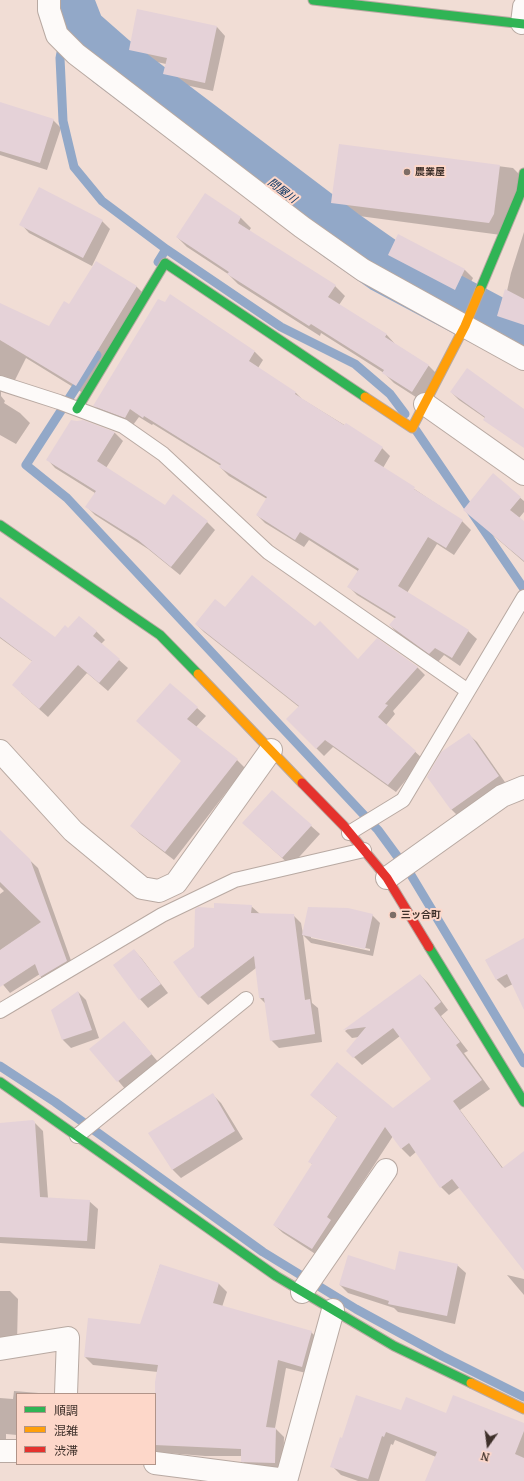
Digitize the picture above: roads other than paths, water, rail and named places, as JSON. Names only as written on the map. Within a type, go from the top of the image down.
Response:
[{"type":"street","points":[[48,0],[49,10],[57,35],[76,54],[302,227],[363,270],[524,359]]},
{"type":"street","points":[[313,0],[523,18]]},
{"type":"street","points":[[77,409],[165,263],[412,428],[466,326],[521,192],[524,173]]},
{"type":"street","points":[[425,404],[524,474]]},
{"type":"street","points":[[1,527],[160,635],[350,834],[387,878],[524,1102]]},
{"type":"street","points":[[0,751],[73,831],[142,888],[159,891],[176,883],[271,750]]},
{"type":"street","points":[[387,878],[502,796],[524,787]]},
{"type":"street","points":[[0,1082],[276,1276],[394,1346],[524,1409]]},
{"type":"street","points":[[302,1292],[386,1170]]},
{"type":"street","points":[[156,1463],[286,1481],[333,1310]]},
{"type":"street","points":[[0,1349],[68,1338],[66,1393]]},
{"type":"street","points":[[0,1451],[16,1451]]},
{"type":"lane","points":[[0,383],[123,426],[163,454],[268,552],[468,690]]},
{"type":"lane","points":[[350,834],[403,800],[524,597]]},
{"type":"lane","points":[[0,1011],[162,915],[235,880],[364,850]]},
{"type":"lane","points":[[77,1136],[246,999]]},
{"type":"waterway","points":[[69,9],[60,58],[63,121],[74,167],[102,201],[166,249],[158,262]]},
{"type":"waterway","name":"問屋川","points":[[69,9],[78,32],[111,61],[342,236],[385,266],[524,340]]},
{"type":"waterway","points":[[166,249],[281,327],[355,364],[390,394],[405,414]]},
{"type":"waterway","points":[[97,355],[26,465],[67,498],[378,830],[411,875],[524,1063]]},
{"type":"waterway","points":[[413,426],[524,589]]},
{"type":"waterway","points":[[0,1066],[55,1102],[263,1252],[356,1309],[442,1356],[524,1397]]},
{"type":"place","name":"農業屋","points":[[407,172]]},
{"type":"place","name":"三ッ合町","points":[[393,915]]}]
